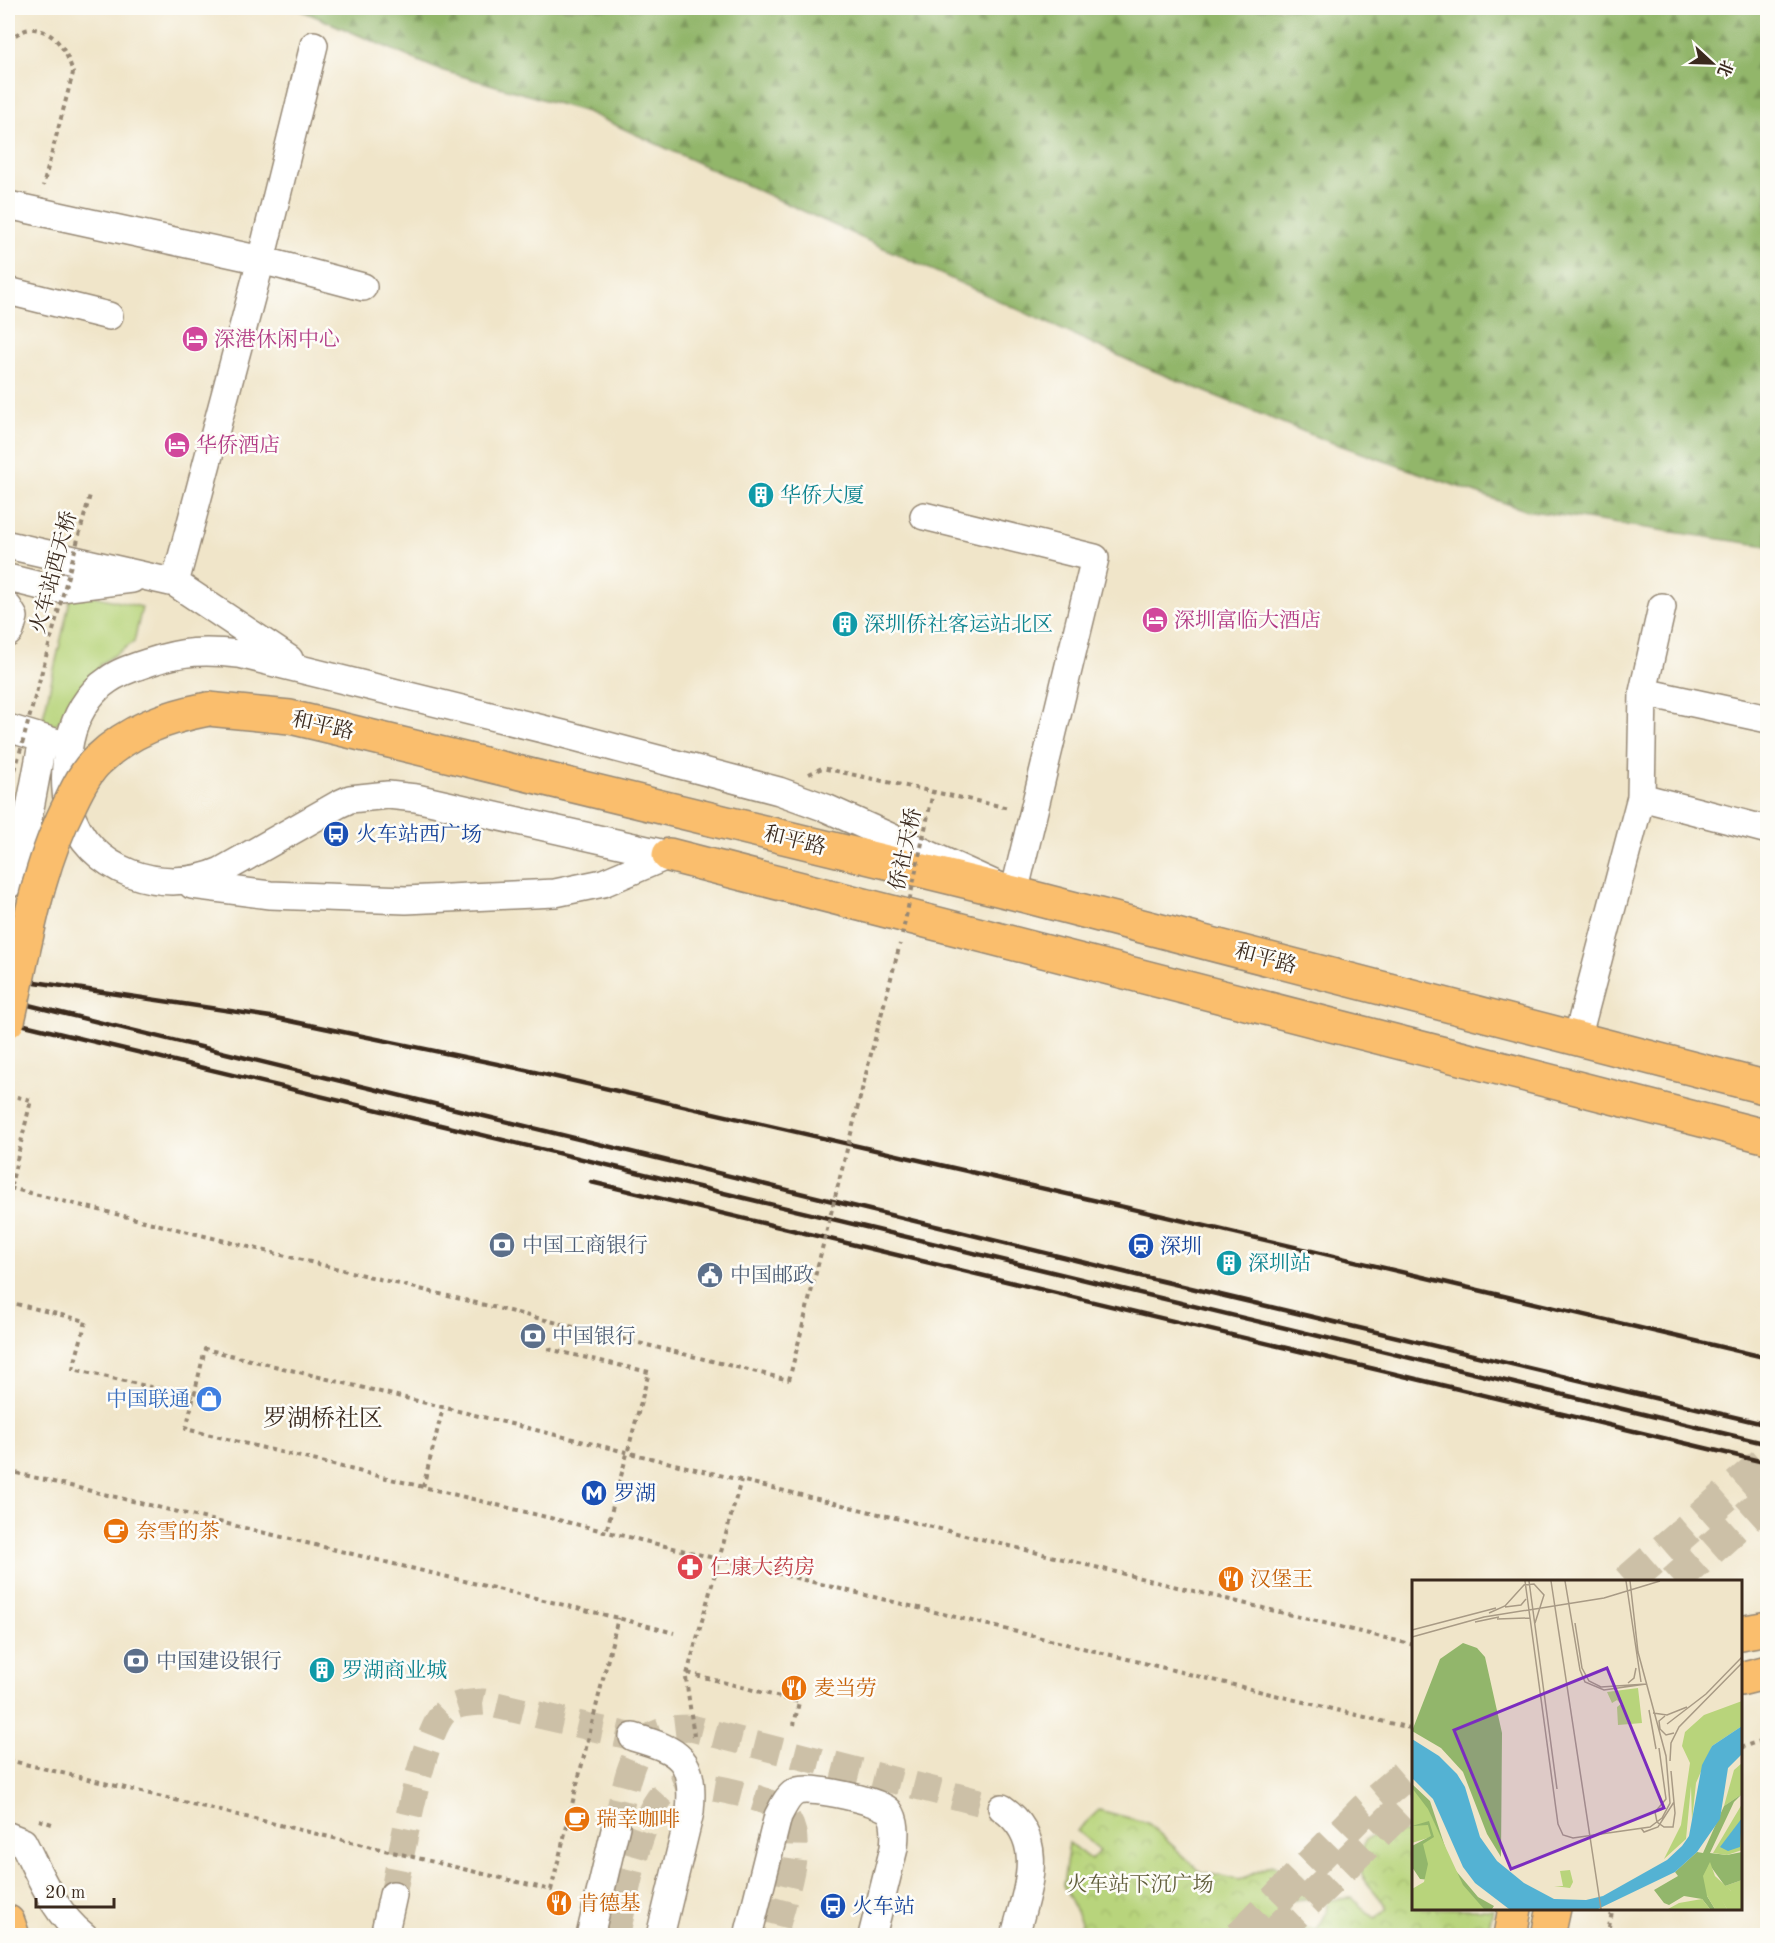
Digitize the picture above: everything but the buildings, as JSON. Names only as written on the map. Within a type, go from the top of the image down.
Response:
[{"type":"main road","name":"和平路","points":[[8,1021],[38,890],[63,817],[79,785],[97,761],[120,742],[148,726],[178,715],[219,710],[290,717],[1014,893],[1767,1088]]},
{"type":"main road","points":[[669,855],[1767,1137]]},
{"type":"main road","points":[[1742,1633],[1767,1628]]},
{"type":"main road","points":[[1742,1678],[1767,1672]]},
{"type":"main road","points":[[1510,1935],[1515,1910]]},
{"type":"main road","points":[[1548,1935],[1554,1910]]},
{"type":"main road","points":[[8,1922],[13,1935]]},
{"type":"street","points":[[163,580],[261,260],[314,45]]},
{"type":"street","points":[[8,205],[261,260],[363,287]]},
{"type":"street","points":[[8,291],[109,316]]},
{"type":"street","points":[[35,736],[76,721],[88,700],[106,681],[129,668],[173,654],[203,651],[239,654],[567,735],[779,791],[826,808],[1014,893],[1095,558],[924,516]]},
{"type":"street","points":[[8,545],[163,580],[302,669]]},
{"type":"street","points":[[8,578],[53,589],[163,580]]},
{"type":"street","points":[[8,607],[14,617],[8,633]]},
{"type":"street","points":[[1577,1039],[1641,797],[1644,692],[1662,607]]},
{"type":"street","points":[[1644,692],[1767,719]]},
{"type":"street","points":[[8,706],[65,766],[65,788],[69,809],[80,831],[95,850],[111,864],[134,875],[159,881],[282,896],[406,900],[532,894],[603,883],[669,855]]},
{"type":"street","points":[[8,885],[15,873],[24,840],[35,736]]},
{"type":"street","points":[[159,881],[182,882],[207,878],[339,804],[361,796],[373,795],[416,798],[669,855]]},
{"type":"street","points":[[1641,797],[1767,830]]},
{"type":"street","points":[[633,1737],[660,1744],[678,1755],[690,1773],[692,1793],[690,1812],[660,1935]]},
{"type":"street","points":[[748,1935],[778,1816],[786,1801],[796,1791],[809,1789],[880,1805],[889,1812],[895,1834],[894,1848],[872,1935]]},
{"type":"street","points":[[1002,1808],[1020,1824],[1030,1848],[1030,1875],[1015,1935]]},
{"type":"street","points":[[590,1935],[616,1826]]},
{"type":"street","points":[[8,1836],[23,1842],[59,1909],[72,1927],[84,1935]]},
{"type":"street","points":[[384,1935],[393,1895]]},
{"type":"street","points":[[1500,1935],[1507,1910]]},
{"type":"path","points":[[8,40],[23,31],[34,29],[47,35],[58,42],[69,56],[73,73],[36,211]]},
{"type":"path","name":"火车站西天桥","points":[[8,796],[90,495]]},
{"type":"path","points":[[822,768],[933,792]]},
{"type":"path","name":"侨社天桥","points":[[10,1188],[789,1380],[902,934],[933,792],[991,804]]},
{"type":"path","points":[[8,1095],[31,1100],[8,1198]]},
{"type":"path","points":[[8,1302],[86,1321],[73,1369],[193,1397]]},
{"type":"path","points":[[548,1348],[649,1372],[606,1532]]},
{"type":"path","points":[[1412,1645],[205,1349],[186,1429],[1412,1729]]},
{"type":"path","points":[[423,1487],[443,1408]]},
{"type":"path","points":[[8,1471],[674,1633]]},
{"type":"path","points":[[741,1480],[687,1675],[800,1702],[794,1725]]},
{"type":"path","points":[[8,1760],[551,1890],[618,1618]]},
{"type":"path","points":[[1742,1747],[1767,1738]]},
{"type":"path","points":[[1607,1935],[1613,1910]]},
{"type":"green space","points":[[296,8],[1767,8],[1767,546],[1525,510],[1322,439],[1137,364],[587,112],[437,69]]},
{"type":"green space","points":[[72,591],[142,607],[134,642],[101,664],[82,701],[55,725],[42,722]]},
{"type":"green space","name":"火车站下沉广场","points":[[1099,1810],[1148,1823],[1201,1872],[1240,1880],[1271,1865],[1302,1876],[1314,1898],[1286,1901],[1290,1925],[1317,1930],[1327,1912],[1326,1900],[1351,1898],[1376,1919],[1387,1908],[1363,1877],[1360,1862],[1366,1839],[1391,1829],[1412,1835],[1412,1910],[1493,1910],[1487,1935],[1078,1935],[1081,1922],[1063,1885],[1069,1843],[1091,1860],[1100,1850],[1077,1831]]},
{"type":"tunnel","points":[[1629,1580],[1768,1459]]},
{"type":"tunnel","points":[[1676,1580],[1768,1498]]},
{"type":"tunnel","points":[[393,1895],[421,1767],[438,1721],[447,1710],[460,1705],[483,1702],[633,1737]]},
{"type":"tunnel","points":[[616,1826],[637,1753],[650,1737],[660,1732],[680,1728],[691,1728],[1002,1808]]},
{"type":"tunnel","points":[[1240,1936],[1364,1810],[1412,1769]]},
{"type":"tunnel","points":[[616,1936],[639,1841],[646,1823],[663,1794],[667,1790],[684,1785],[717,1789],[759,1799],[776,1807],[789,1821],[793,1833],[793,1856],[774,1936]]},
{"type":"tunnel","points":[[1272,1936],[1412,1799]]},
{"type":"railway","points":[[8,978],[271,1017],[517,1068],[1768,1358]]},
{"type":"railway","points":[[8,1000],[1132,1274],[1768,1425]]},
{"type":"railway","points":[[8,1021],[1768,1444]]},
{"type":"railway","points":[[591,1182],[1768,1463]]},
{"type":"place","name":"深港休闲中心","points":[[195,339]]},
{"type":"place","name":"华侨酒店","points":[[177,445]]},
{"type":"place","name":"华侨大厦","points":[[761,495]]},
{"type":"place","name":"深圳富临大酒店","points":[[1155,620]]},
{"type":"place","name":"深圳侨社客运站北区","points":[[845,624]]},
{"type":"place","name":"火车站西广场","points":[[336,834]]},
{"type":"place","name":"中国工商银行","points":[[502,1245]]},
{"type":"place","name":"深圳","points":[[1141,1246]]},
{"type":"place","name":"深圳站","points":[[1229,1263]]},
{"type":"place","name":"中国邮政","points":[[710,1275]]},
{"type":"place","name":"中国银行","points":[[533,1336]]},
{"type":"place","name":"中国联通","points":[[209,1399]]},
{"type":"place","name":"罗湖","points":[[594,1493]]},
{"type":"place","name":"奈雪的茶","points":[[116,1531]]},
{"type":"place","name":"仁康大药房","points":[[690,1567]]},
{"type":"place","name":"汉堡王","points":[[1231,1579]]},
{"type":"place","name":"中国建设银行","points":[[136,1661]]},
{"type":"place","name":"罗湖商业城","points":[[322,1670]]},
{"type":"place","name":"麦当劳","points":[[794,1688]]},
{"type":"place","name":"瑞幸咖啡","points":[[577,1819]]},
{"type":"place","name":"肯德基","points":[[559,1903]]},
{"type":"place","name":"火车站","points":[[833,1906]]},
{"type":"district","name":"罗湖桥社区","points":[[323,1418]]}]
